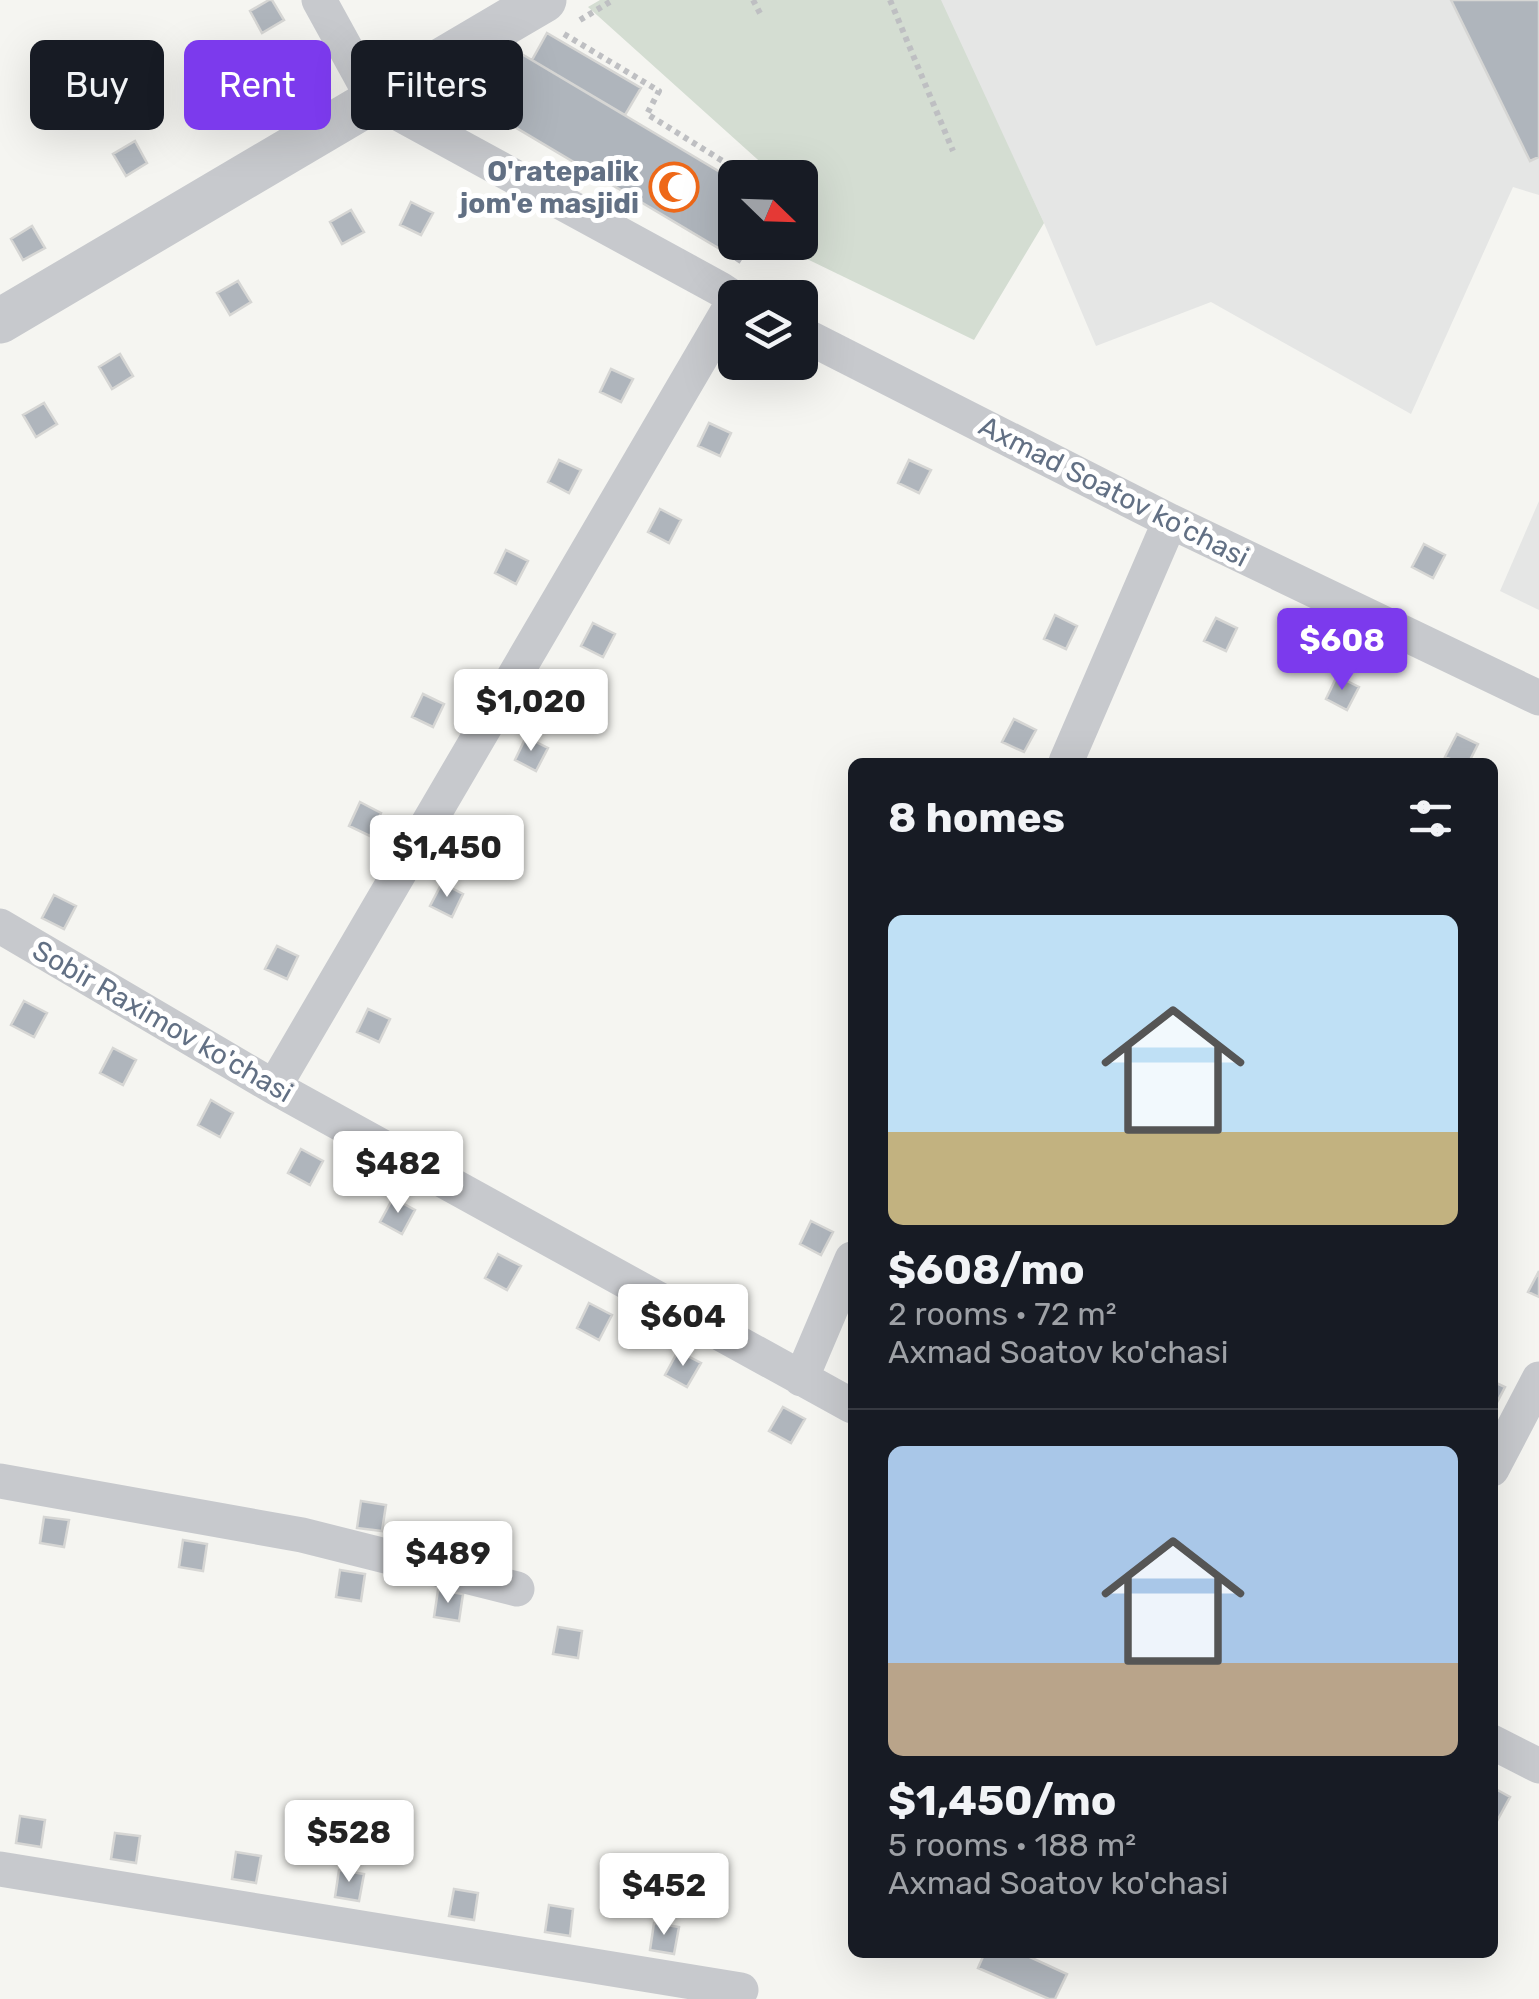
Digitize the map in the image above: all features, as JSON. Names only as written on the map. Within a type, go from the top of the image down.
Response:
[{"type":"street","points":[[318,0],[351,59]]},
{"type":"street","points":[[476,40],[544,0]]},
{"type":"street","points":[[0,322],[351,114]]},
{"type":"street","points":[[274,1087],[735,300],[429,130]]},
{"type":"street","name":"Axmad Soatov ko'chasi","points":[[818,341],[1170,521],[1539,698]]},
{"type":"street","points":[[1068,758],[1170,521]]},
{"type":"street","name":"Sobir Raximov ko'chasi","points":[[0,926],[274,1087],[848,1404]]},
{"type":"street","points":[[801,1378],[848,1268]]},
{"type":"street","points":[[1498,1458],[1539,1379]]},
{"type":"street","points":[[0,1481],[302,1535],[518,1589]]},
{"type":"street","points":[[1498,1745],[1539,1766]]},
{"type":"street","points":[[0,1869],[741,1990]]},
{"type":"path","points":[[613,0],[560,32],[659,91],[647,114],[721,160]]},
{"type":"path","points":[[753,0],[762,17]]},
{"type":"path","points":[[890,0],[953,150]]},
{"type":"shaded area","points":[[600,0],[941,0],[1044,223],[974,340],[809,260],[818,260],[818,160],[758,160],[588,7]]},
{"type":"shaded area","points":[[939,0],[1539,0],[1539,195],[1513,187],[1411,414],[1211,302],[1096,346],[1044,223]]},
{"type":"shaded area","points":[[1539,501],[1539,610],[1500,591]]},
{"type":"building","points":[[269,0],[284,20],[262,33],[250,11]]},
{"type":"building","points":[[1451,0],[1539,0],[1539,157],[1530,161]]},
{"type":"building","points":[[547,33],[641,88],[625,115],[532,60]]},
{"type":"building","points":[[523,55],[718,171],[718,248],[520,130],[523,130]]},
{"type":"building","points":[[135,141],[147,163],[126,176],[113,154]]},
{"type":"building","points":[[411,202],[433,213],[421,235],[400,225]]},
{"type":"building","points":[[351,210],[364,232],[342,244],[330,222]]},
{"type":"building","points":[[32,226],[45,248],[23,260],[11,239]]},
{"type":"building","points":[[238,281],[251,302],[230,315],[217,293]]},
{"type":"building","points":[[120,354],[133,376],[112,389],[99,367]]},
{"type":"building","points":[[611,369],[633,379],[621,402],[600,392]]},
{"type":"building","points":[[44,403],[57,424],[36,437],[23,415]]},
{"type":"building","points":[[709,423],[731,433],[720,456],[698,446]]},
{"type":"building","points":[[559,460],[581,470],[569,493],[548,482]]},
{"type":"building","points":[[909,460],[931,470],[919,493],[898,483]]},
{"type":"building","points":[[660,509],[681,520],[669,543],[648,532]]},
{"type":"building","points":[[1424,544],[1445,555],[1433,578],[1412,567]]},
{"type":"building","points":[[506,550],[528,561],[516,584],[495,573]]},
{"type":"building","points":[[1055,615],[1077,626],[1066,649],[1044,639]]},
{"type":"building","points":[[1216,618],[1237,628],[1226,651],[1204,641]]},
{"type":"building","points":[[593,623],[615,634],[603,657],[581,646]]},
{"type":"building","points":[[1337,676],[1359,687],[1347,710],[1326,699]]},
{"type":"building","points":[[423,694],[444,704],[433,727],[412,717]]},
{"type":"building","points":[[1014,719],[1036,730],[1024,752],[1002,742]]},
{"type":"building","points":[[1457,734],[1478,744],[1471,758],[1445,757]]},
{"type":"building","points":[[526,737],[548,748],[536,771],[515,760]]},
{"type":"building","points":[[360,802],[381,813],[370,836],[349,826]]},
{"type":"building","points":[[442,883],[463,894],[452,917],[430,906]]},
{"type":"building","points":[[54,895],[76,906],[64,929],[42,918]]},
{"type":"building","points":[[277,946],[298,956],[287,979],[265,969]]},
{"type":"building","points":[[24,1001],[47,1013],[34,1037],[11,1025]]},
{"type":"building","points":[[368,1009],[390,1019],[379,1042],[357,1032]]},
{"type":"building","points":[[113,1048],[136,1060],[123,1085],[100,1073]]},
{"type":"building","points":[[211,1100],[233,1113],[220,1137],[198,1125]]},
{"type":"building","points":[[301,1149],[323,1161],[310,1185],[288,1173]]},
{"type":"building","points":[[393,1198],[415,1210],[402,1234],[380,1222]]},
{"type":"building","points":[[811,1221],[833,1232],[821,1255],[800,1244]]},
{"type":"building","points":[[498,1254],[521,1266],[507,1290],[485,1278]]},
{"type":"building","points":[[1539,1271],[1539,1297],[1528,1292]]},
{"type":"building","points":[[589,1303],[612,1315],[599,1340],[577,1328]]},
{"type":"building","points":[[678,1351],[701,1363],[687,1387],[665,1375]]},
{"type":"building","points":[[783,1407],[805,1419],[791,1443],[769,1431]]},
{"type":"building","points":[[361,1501],[386,1505],[382,1531],[357,1528]]},
{"type":"building","points":[[44,1517],[69,1520],[64,1547],[40,1543]]},
{"type":"building","points":[[183,1540],[207,1544],[203,1571],[179,1567]]},
{"type":"building","points":[[340,1570],[365,1574],[361,1601],[336,1597]]},
{"type":"building","points":[[438,1590],[463,1594],[459,1621],[434,1617]]},
{"type":"building","points":[[558,1627],[582,1631],[578,1658],[553,1654]]},
{"type":"building","points":[[1498,1790],[1510,1797],[1498,1819]]},
{"type":"building","points":[[20,1816],[45,1820],[41,1847],[16,1843]]},
{"type":"building","points":[[115,1833],[140,1836],[136,1863],[111,1859]]},
{"type":"building","points":[[236,1852],[261,1856],[256,1883],[232,1879]]},
{"type":"building","points":[[339,1870],[364,1874],[359,1901],[335,1897]]},
{"type":"building","points":[[454,1889],[478,1893],[474,1920],[449,1916]]},
{"type":"building","points":[[549,1905],[573,1909],[570,1936],[545,1932]]},
{"type":"building","points":[[654,1923],[679,1927],[674,1954],[650,1950]]},
{"type":"building","points":[[982,1958],[1032,1958],[1067,1974],[1055,1999],[1049,1999],[978,1968]]},
{"type":"place","name":"O'ratepalik jom'e masjidi","points":[[674,187]]}]
